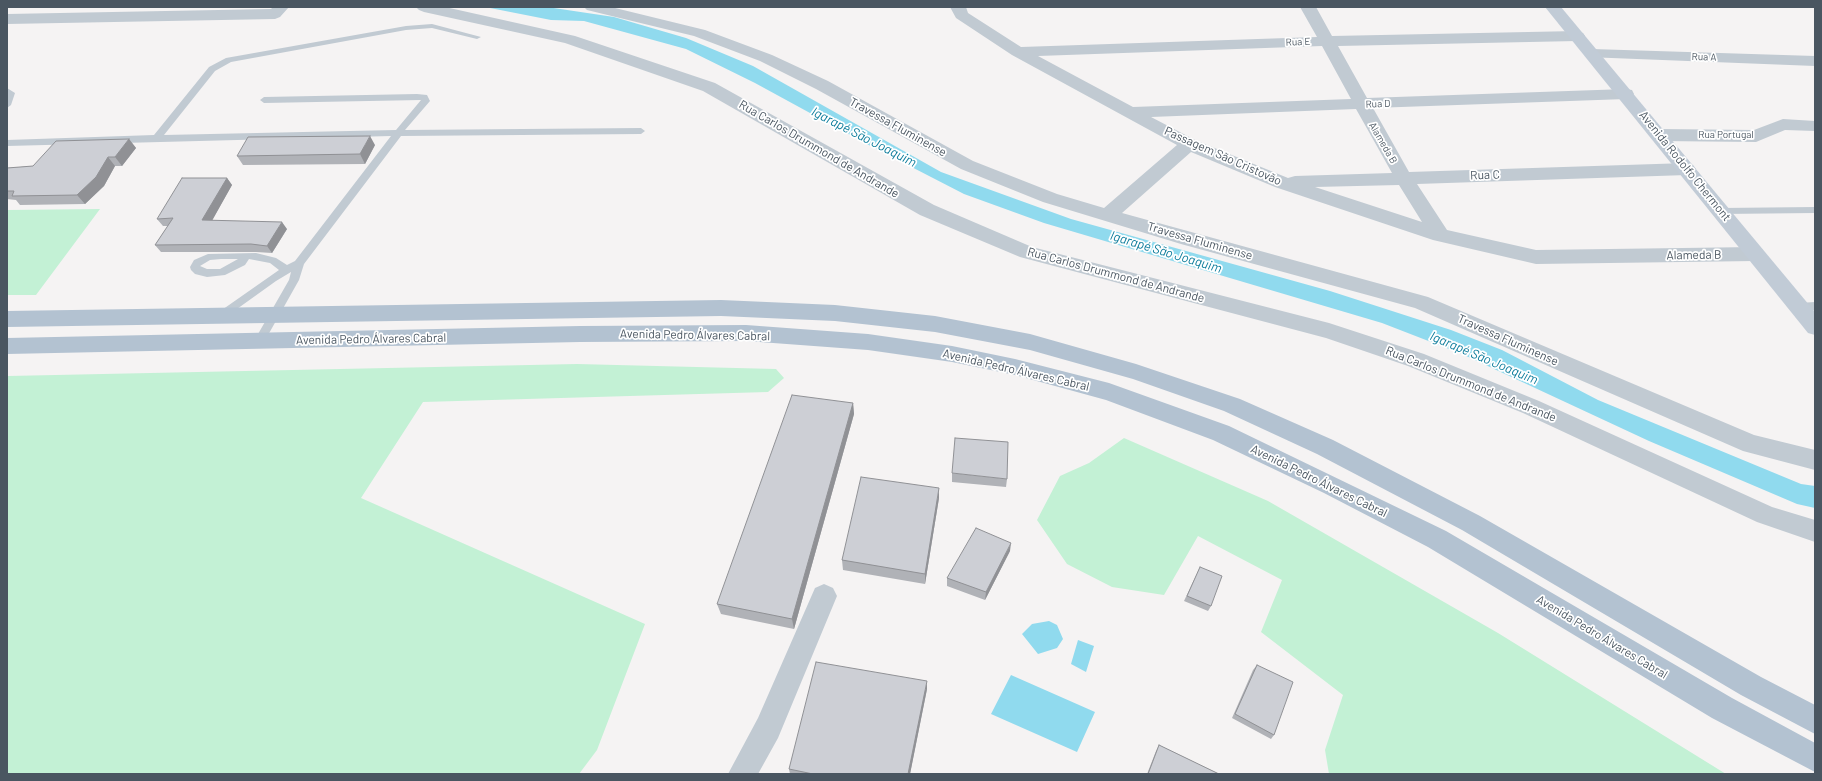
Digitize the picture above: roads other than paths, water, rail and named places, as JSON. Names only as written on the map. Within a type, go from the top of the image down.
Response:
[{"type":"main road","name":"Avenida Rodolfo Chermont","points":[[1553,7],[1688,169],[1755,254],[1807,307],[1815,327]]},
{"type":"main road","points":[[7,319],[578,309],[721,308],[835,313],[935,324],[1030,342],[1136,372],[1232,405],[1326,447],[1471,522],[1751,686],[1815,720]]},
{"type":"main road","name":"Avenida Pedro Álvares Cabral","points":[[10,348],[580,334],[746,333],[868,342],[952,354],[1015,367],[1109,392],[1220,433],[1332,486],[1437,539],[1722,708],[1815,758]]},
{"type":"street","name":"Rua Carlos Drummond de Andrande","points":[[424,7],[569,39],[709,87],[745,106],[832,158],[927,210],[1027,252],[1329,331],[1416,360],[1531,407],[1766,515],[1815,531]]},
{"type":"street","name":"Travessa Fluminense","points":[[592,7],[699,33],[766,58],[822,85],[967,165],[1050,198],[1421,302],[1751,444],[1815,460]]},
{"type":"street","name":"Passagem São Cristovão","points":[[958,7],[961,15],[1018,52],[1189,144],[1282,183],[1440,235],[1514,254]]},
{"type":"street","name":"Alameda B","points":[[1308,7],[1403,177],[1440,235]]},
{"type":"street","points":[[7,19],[62,12],[275,14],[279,9]]},
{"type":"street","name":"Rua E","points":[[1018,52],[1328,41],[1577,36]]},
{"type":"street","name":"Rua A","points":[[1592,54],[1815,61]]},
{"type":"street","name":"Rua D","points":[[1130,112],[1626,94]]},
{"type":"street","name":"Rua Portugal","points":[[1659,135],[1756,136],[1783,124],[1815,126]]},
{"type":"street","points":[[1108,215],[1189,144]]},
{"type":"street","name":"Rua C","points":[[1282,183],[1403,177],[1688,169]]},
{"type":"street","name":"Alameda B","points":[[1514,254],[1536,257],[1755,254]]},
{"type":"street","points":[[742,774],[768,728],[824,596]]},
{"type":"lane","points":[[157,138],[212,69],[229,60],[406,28],[432,26],[477,37]]},
{"type":"lane","points":[[7,91],[11,93],[7,105]]},
{"type":"lane","points":[[223,315],[272,278],[299,263],[398,133],[426,101],[424,97],[264,100]]},
{"type":"lane","points":[[7,142],[398,133],[642,131]]},
{"type":"lane","points":[[1721,211],[1815,210]]},
{"type":"lane","points":[[246,256],[256,256],[273,260],[287,271]]},
{"type":"lane","points":[[259,341],[294,280],[299,263]]},
{"type":"water","name":"Igarapé São Joaquim","points":[[485,7],[547,7],[614,17],[686,38],[753,66],[941,172],[1071,219],[1330,291],[1451,330],[1502,350],[1598,400],[1801,484],[1815,486],[1815,508],[1797,504],[1649,441],[1462,354],[1382,323],[1044,223],[964,194],[865,143],[755,83],[686,49],[584,21],[551,20]]},
{"type":"water","points":[[1049,621],[1057,625],[1063,639],[1057,648],[1038,654],[1022,634],[1032,624]]},
{"type":"water","points":[[1078,640],[1094,646],[1086,672],[1071,664]]},
{"type":"water","points":[[1011,675],[1095,712],[1077,752],[991,714]]}]
